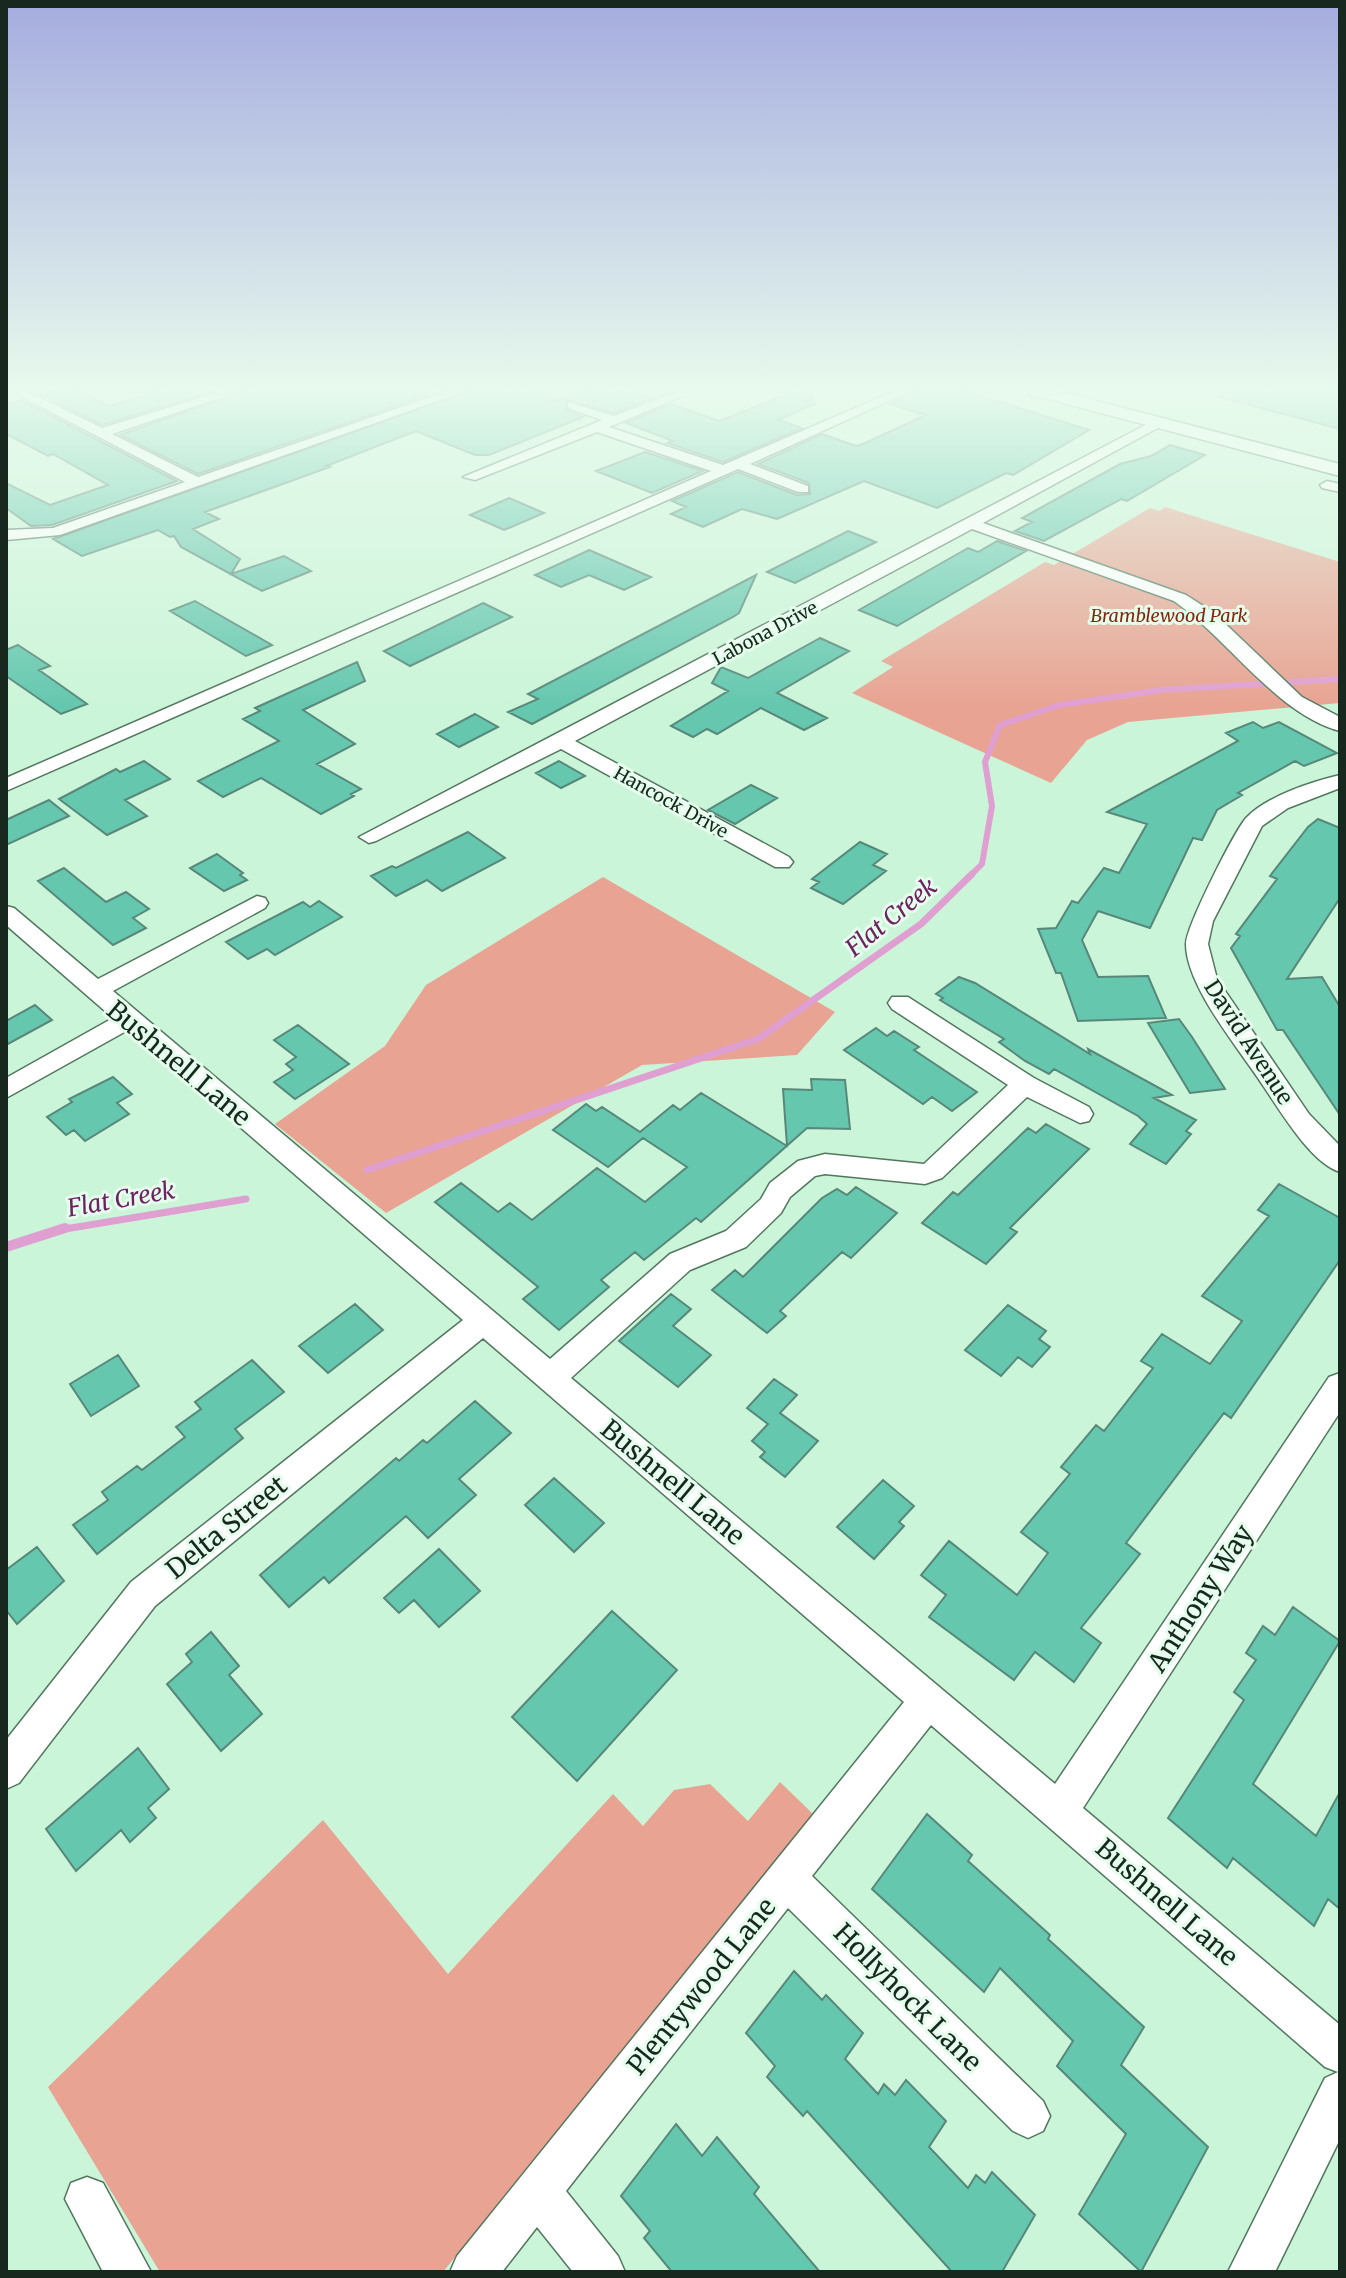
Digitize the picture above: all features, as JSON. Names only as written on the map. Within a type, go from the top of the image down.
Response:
[{"type":"street","points":[[6,535],[55,532],[156,496]]},
{"type":"street","points":[[6,785],[663,496]]},
{"type":"street","name":"Labona Drive","points":[[369,837],[561,741],[1024,496]]},
{"type":"street","points":[[972,524],[1180,598],[1208,617],[1296,701],[1340,725]]},
{"type":"street","name":"Hancock Drive","points":[[561,741],[782,862]]},
{"type":"street","name":"David Avenue","points":[[1340,781],[1281,804],[1254,822],[1202,921],[1197,944],[1206,980],[1300,1121],[1340,1162]]},
{"type":"street","points":[[95,991],[257,903]]},
{"type":"street","name":"Bushnell Lane","points":[[6,913],[1340,2052]]},
{"type":"street","points":[[900,1003],[1025,1084],[1080,1114]]},
{"type":"street","points":[[6,1089],[128,1020]]},
{"type":"street","points":[[550,1378],[680,1262],[736,1239],[771,1206],[780,1190],[807,1168],[825,1164],[925,1174],[933,1171],[1025,1084]]},
{"type":"street","name":"Delta Street","points":[[6,1770],[143,1594],[483,1321]]},
{"type":"street","name":"Anthony Way","points":[[1060,1810],[1340,1386]]},
{"type":"street","name":"Plentywood Lane","points":[[473,2272],[929,1699]]},
{"type":"street","name":"Hollyhock Lane","points":[[787,1879],[1028,2116]]},
{"type":"street","points":[[1251,2272],[1340,2093]]},
{"type":"street","points":[[537,2191],[602,2272]]},
{"type":"street","points":[[87,2199],[128,2272]]},
{"type":"green space","name":"Bramblewood Park","points":[[1165,507],[1340,562],[1340,703],[1128,722],[1087,740],[1051,783],[852,693],[893,667],[881,661],[1045,562],[1054,565],[1150,508],[1159,511]]},
{"type":"green space","points":[[603,877],[835,1012],[797,1055],[642,1065],[386,1213],[275,1124],[385,1046],[426,985]]},
{"type":"green space","points":[[780,1782],[813,1814],[443,2272],[160,2272],[48,2087],[323,1820],[448,1974],[613,1794],[643,1826],[674,1790],[710,1784],[748,1821]]},
{"type":"building","points":[[6,496],[33,496],[50,505],[75,496],[134,496],[52,525],[31,526],[6,508]]},
{"type":"building","points":[[173,496],[249,496],[205,512],[219,519],[193,529],[240,559],[231,574],[284,556],[311,571],[262,591],[181,547],[174,536],[158,530],[82,556],[53,539]]},
{"type":"building","points":[[683,496],[829,496],[777,519],[742,509],[703,527],[671,514],[686,507],[672,501]]},
{"type":"building","points":[[905,496],[960,496],[937,508]]},
{"type":"building","points":[[1061,496],[1135,496],[1127,501],[1121,499],[1044,541],[1015,531],[1032,522],[1022,518]]},
{"type":"building","points":[[509,498],[544,513],[504,530],[470,515]]},
{"type":"building","points":[[848,531],[876,542],[795,583],[767,572]]},
{"type":"building","points":[[997,541],[1026,551],[897,626],[859,610],[968,548],[978,552]]},
{"type":"building","points":[[589,550],[651,577],[624,590],[589,575],[561,587],[535,575]]},
{"type":"building","points":[[756,575],[739,613],[733,617],[532,724],[508,712],[538,699],[528,694]]},
{"type":"building","points":[[195,601],[272,645],[246,656],[170,611]]},
{"type":"building","points":[[483,603],[512,617],[410,666],[384,651]]},
{"type":"building","points":[[820,638],[849,651],[777,693],[827,718],[804,730],[761,708],[717,734],[707,729],[693,737],[671,726],[728,691],[712,683],[721,667],[748,678]]},
{"type":"building","points":[[18,645],[50,666],[39,670],[87,704],[61,714],[6,676],[6,650]]},
{"type":"building","points":[[357,662],[365,681],[303,710],[355,744],[317,764],[361,789],[351,794],[354,796],[321,814],[261,778],[223,797],[198,781],[279,741],[243,719],[260,711],[255,708]]},
{"type":"building","points":[[475,714],[498,727],[459,747],[437,734]]},
{"type":"building","points":[[1253,722],[1263,728],[1279,722],[1337,753],[1304,766],[1295,761],[1238,793],[1242,795],[1217,810],[1202,840],[1193,838],[1150,928],[1098,911],[1082,940],[1098,977],[1148,976],[1166,1018],[1078,1021],[1061,973],[1056,973],[1038,929],[1056,928],[1072,901],[1078,903],[1104,868],[1119,873],[1147,824],[1107,812],[1238,741],[1226,733]]},
{"type":"building","points":[[144,761],[170,779],[125,800],[147,816],[107,835],[59,799],[116,769],[120,772]]},
{"type":"building","points":[[559,761],[585,776],[561,788],[536,773]]},
{"type":"building","points":[[751,785],[777,798],[735,824],[708,810]]},
{"type":"building","points":[[49,800],[69,816],[6,845],[6,820]]},
{"type":"building","points":[[1318,819],[1340,828],[1340,898],[1287,979],[1322,977],[1340,1007],[1340,1115],[1283,1030],[1277,1030],[1231,948],[1240,936],[1236,934],[1277,879],[1270,876],[1308,827]]},
{"type":"building","points":[[468,832],[505,858],[442,891],[427,880],[396,896],[371,876],[392,866],[396,868]]},
{"type":"building","points":[[860,842],[887,854],[873,865],[886,871],[843,904],[811,888],[819,882],[812,879]]},
{"type":"building","points":[[217,854],[243,873],[240,875],[247,880],[224,891],[190,868]]},
{"type":"building","points":[[64,868],[106,902],[126,892],[149,909],[133,918],[146,928],[113,945],[38,881]]},
{"type":"building","points":[[319,901],[342,917],[275,955],[267,949],[248,959],[226,942],[303,902],[310,907]]},
{"type":"building","points":[[959,977],[975,983],[1090,1054],[1088,1049],[1172,1095],[1154,1098],[1196,1120],[1186,1131],[1191,1134],[1166,1164],[1130,1144],[1147,1124],[1138,1116],[1054,1069],[1049,1074],[1025,1061],[999,1042],[1004,1039],[940,1000],[943,998],[936,994]]},
{"type":"building","points":[[35,1005],[52,1020],[6,1045],[6,1021]]},
{"type":"building","points":[[1179,1019],[1225,1089],[1190,1093],[1148,1023]]},
{"type":"building","points":[[298,1025],[349,1064],[295,1099],[274,1082],[293,1070],[286,1064],[296,1057],[274,1040]]},
{"type":"building","points":[[876,1028],[887,1036],[894,1031],[919,1047],[914,1050],[977,1092],[952,1111],[932,1097],[923,1104],[844,1050]]},
{"type":"building","points":[[113,1077],[132,1094],[117,1103],[129,1114],[85,1141],[74,1130],[66,1135],[47,1117],[72,1102],[69,1099]]},
{"type":"building","points":[[811,1079],[845,1080],[850,1129],[807,1128],[787,1146],[783,1089],[812,1090]]},
{"type":"building","points":[[701,1093],[787,1146],[701,1222],[696,1218],[644,1260],[635,1252],[601,1280],[609,1287],[559,1330],[523,1299],[538,1287],[435,1202],[461,1183],[498,1212],[510,1203],[532,1220],[597,1168],[645,1202],[687,1167],[643,1138],[608,1167],[553,1130],[586,1104],[596,1111],[602,1107],[640,1132],[673,1105],[680,1110]]},
{"type":"building","points":[[1046,1124],[1089,1149],[1010,1228],[1017,1232],[986,1264],[922,1223],[953,1192],[958,1195],[1028,1128],[1036,1133]]},
{"type":"building","points":[[1279,1184],[1340,1218],[1340,1260],[1231,1418],[1224,1413],[1126,1543],[1140,1554],[1081,1628],[1101,1643],[1074,1682],[1035,1652],[1014,1680],[929,1617],[946,1595],[921,1575],[949,1541],[1017,1595],[1048,1553],[1021,1532],[1070,1474],[1061,1467],[1096,1425],[1104,1431],[1153,1368],[1141,1361],[1162,1334],[1210,1364],[1242,1321],[1202,1296],[1269,1216],[1258,1210]]},
{"type":"building","points":[[856,1187],[897,1213],[851,1258],[842,1252],[780,1311],[786,1316],[767,1333],[712,1290],[735,1270],[743,1277],[822,1198],[837,1189],[847,1195]]},
{"type":"building","points":[[671,1294],[691,1309],[673,1326],[711,1355],[678,1387],[619,1341]]},
{"type":"building","points":[[355,1304],[383,1330],[328,1373],[299,1346]]},
{"type":"building","points":[[1008,1305],[1046,1331],[1039,1339],[1050,1347],[1032,1367],[1018,1357],[1001,1376],[965,1350]]},
{"type":"building","points":[[118,1355],[139,1386],[91,1416],[70,1384]]},
{"type":"building","points":[[252,1360],[284,1392],[235,1429],[243,1438],[97,1554],[73,1525],[108,1500],[102,1492],[137,1466],[142,1470],[185,1437],[176,1427],[201,1409],[195,1402]]},
{"type":"building","points":[[774,1379],[797,1395],[780,1413],[818,1441],[785,1477],[760,1457],[765,1452],[752,1441],[768,1424],[747,1408]]},
{"type":"building","points":[[475,1401],[511,1433],[459,1479],[476,1495],[428,1538],[406,1516],[329,1583],[324,1577],[289,1607],[260,1575],[396,1458],[399,1461],[423,1440],[427,1443]]},
{"type":"building","points":[[554,1478],[604,1523],[574,1552],[525,1505]]},
{"type":"building","points":[[883,1480],[914,1506],[899,1522],[904,1526],[874,1559],[837,1527]]},
{"type":"building","points":[[37,1547],[64,1581],[17,1624],[6,1610],[6,1570]]},
{"type":"building","points":[[439,1549],[480,1591],[439,1627],[414,1600],[399,1613],[384,1598]]},
{"type":"building","points":[[1293,1607],[1340,1641],[1253,1784],[1316,1836],[1340,1792],[1340,1909],[1328,1899],[1314,1926],[1233,1858],[1227,1868],[1168,1818],[1244,1700],[1234,1692],[1256,1660],[1246,1653],[1263,1626],[1275,1635]]},
{"type":"building","points":[[612,1611],[677,1670],[577,1781],[512,1717]]},
{"type":"building","points":[[211,1632],[239,1666],[229,1675],[262,1714],[221,1751],[167,1684],[192,1662],[186,1654]]},
{"type":"building","points":[[138,1748],[169,1789],[148,1808],[156,1818],[130,1842],[121,1830],[76,1871],[46,1829]]},
{"type":"building","points":[[927,1814],[972,1855],[968,1861],[1050,1935],[1048,1939],[1144,2027],[1121,2065],[1208,2147],[1141,2272],[1079,2214],[1126,2134],[1057,2066],[1073,2041],[1000,1968],[984,1992],[872,1889]]},
{"type":"building","points":[[794,1971],[822,2000],[826,1995],[863,2033],[845,2059],[878,2094],[884,2084],[895,2095],[906,2080],[946,2121],[929,2147],[968,2188],[976,2175],[985,2183],[992,2172],[1035,2215],[1002,2272],[952,2272],[807,2111],[803,2116],[767,2077],[775,2066],[746,2033]]},
{"type":"building","points":[[676,2124],[702,2156],[717,2137],[759,2187],[754,2194],[820,2272],[672,2272],[644,2238],[650,2231],[621,2196]]},
{"type":"waterway","name":"Flat Creek","points":[[972,874],[982,864],[992,806],[985,762],[1000,725],[1060,705],[1161,690],[1340,679]]},
{"type":"waterway","name":"Flat Creek","points":[[367,1170],[758,1039],[921,924],[972,874]]},
{"type":"waterway","name":"Flat Creek","points":[[59,1230],[246,1199]]},
{"type":"waterway","name":"Flat Creek","points":[[6,1247],[65,1228]]}]
